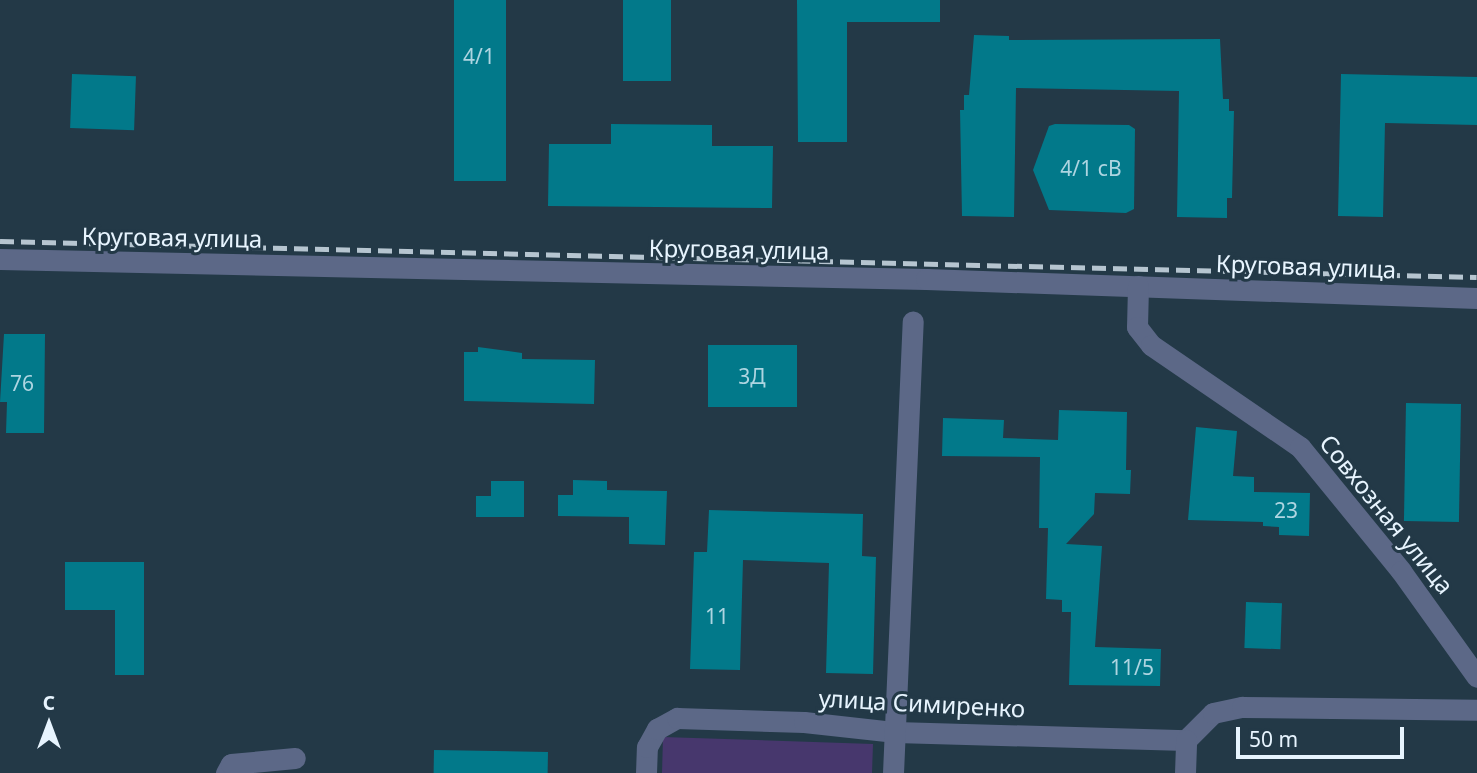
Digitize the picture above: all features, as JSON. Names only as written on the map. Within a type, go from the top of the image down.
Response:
[{"type":"street","name":"Круговая улица","points":[[0,259],[1138,286],[1477,298]]},
{"type":"street","name":"Совхозная улица","points":[[1138,286],[1137,327],[1152,345],[1300,447],[1409,581],[1477,677]]},
{"type":"street","points":[[893,773],[913,321]]},
{"type":"street","points":[[1185,773],[1186,740],[1213,713],[1242,707],[1477,710]]},
{"type":"street","name":"улица Симиренко","points":[[646,773],[647,747],[657,729],[677,718],[895,732],[1186,740]]},
{"type":"street","points":[[226,773],[230,764],[295,758]]},
{"type":"shaded area","points":[[663,737],[873,744],[872,773],[662,773]]},
{"type":"building","points":[[454,0],[506,0],[506,181],[454,181]]},
{"type":"building","points":[[623,0],[671,0],[671,81],[623,81]]},
{"type":"building","points":[[797,0],[940,0],[940,22],[847,22],[847,142],[798,142]]},
{"type":"building","points":[[974,35],[1009,36],[1009,40],[1220,39],[1223,99],[1229,99],[1229,111],[1234,111],[1232,198],[1227,198],[1227,218],[1177,217],[1179,91],[1016,88],[1014,217],[962,216],[960,110],[964,110],[964,95],[969,95]]},
{"type":"building","points":[[72,74],[136,76],[134,130],[70,128]]},
{"type":"building","points":[[1341,74],[1477,77],[1477,125],[1385,123],[1383,217],[1338,216]]},
{"type":"building","points":[[611,124],[712,125],[712,146],[773,146],[772,208],[548,206],[549,144],[611,144]]},
{"type":"building","points":[[1129,125],[1135,129],[1134,209],[1126,213],[1049,210],[1033,170],[1049,126]]},
{"type":"building","points":[[4,334],[45,334],[44,433],[6,433],[7,402],[0,402]]},
{"type":"building","points":[[708,345],[797,345],[797,407],[708,407]]},
{"type":"building","points":[[478,347],[522,353],[522,359],[595,360],[594,404],[464,401],[464,352],[478,352]]},
{"type":"building","points":[[1406,403],[1461,404],[1459,522],[1404,521]]},
{"type":"building","points":[[1059,410],[1127,412],[1126,470],[1131,470],[1130,494],[1095,493],[1094,514],[1066,544],[1102,546],[1095,647],[1161,649],[1160,686],[1069,685],[1071,612],[1062,612],[1062,600],[1046,599],[1048,528],[1039,528],[1040,457],[942,456],[943,418],[1004,420],[1003,438],[1058,440]]},
{"type":"building","points":[[1196,427],[1237,431],[1233,476],[1254,477],[1254,492],[1310,493],[1309,536],[1279,535],[1279,527],[1263,526],[1263,522],[1188,520]]},
{"type":"building","points":[[573,480],[607,481],[607,490],[667,491],[665,545],[629,544],[629,517],[558,516],[558,495],[573,495]]},
{"type":"building","points":[[491,481],[524,481],[524,517],[476,517],[476,496],[491,496]]},
{"type":"building","points":[[709,510],[863,514],[862,556],[876,557],[873,674],[826,673],[829,563],[743,560],[740,670],[690,669],[694,552],[707,552]]},
{"type":"building","points":[[65,562],[144,562],[144,675],[115,675],[115,610],[65,610]]},
{"type":"building","points":[[1246,602],[1282,603],[1280,649],[1244,648]]},
{"type":"building","points":[[434,750],[548,752],[548,773],[434,773]]},
{"type":"railway","points":[[0,241],[1477,277]]}]
